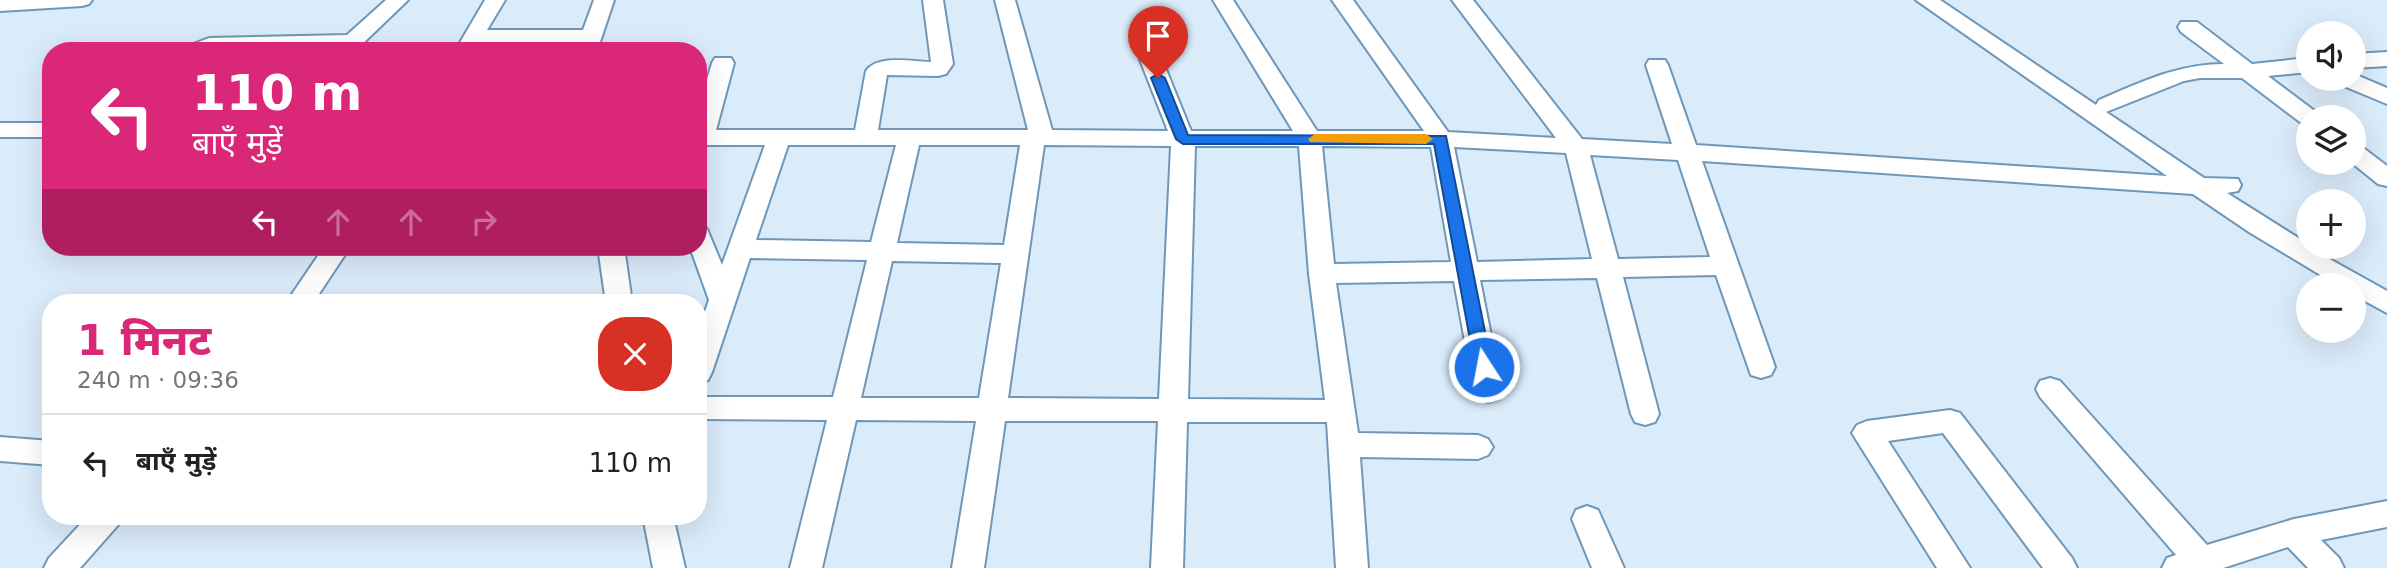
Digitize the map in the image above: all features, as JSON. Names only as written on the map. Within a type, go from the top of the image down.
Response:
[{"type":"street","points":[[3,3],[82,0]]},
{"type":"street","points":[[352,42],[398,0]]},
{"type":"street","points":[[469,42],[495,0]]},
{"type":"street","points":[[589,42],[604,0]]},
{"type":"street","points":[[865,138],[877,71],[884,68],[938,69],[942,64],[933,0]]},
{"type":"street","points":[[968,568],[1015,254],[1037,138],[1008,8],[1028,0]]},
{"type":"street","points":[[1223,0],[1310,139],[1322,274],[1345,445],[1352,568]]},
{"type":"street","points":[[1342,0],[1441,139],[1488,391]]},
{"type":"street","points":[[1462,0],[1576,148],[1645,414]]},
{"type":"street","points":[[1926,0],[2258,226],[2387,303]]},
{"type":"street","points":[[1951,0],[2296,230]]},
{"type":"street","points":[[2189,27],[2296,108]]},
{"type":"street","points":[[1150,57],[1183,139],[1167,568]]},
{"type":"street","points":[[2366,60],[2387,59]]},
{"type":"street","points":[[707,113],[723,63]]},
{"type":"street","points":[[1657,65],[1761,367]]},
{"type":"street","points":[[2107,105],[2178,75],[2200,71],[2249,71],[2296,66]]},
{"type":"street","points":[[2366,88],[2387,97]]},
{"type":"street","points":[[0,130],[42,131]]},
{"type":"street","points":[[707,346],[779,137]]},
{"type":"street","points":[[707,138],[1441,139],[2201,186],[2229,185]]},
{"type":"street","points":[[806,568],[909,138]]},
{"type":"street","points":[[2366,161],[2387,178]]},
{"type":"street","points":[[740,249],[1015,254]]},
{"type":"street","points":[[305,294],[331,256]]},
{"type":"street","points":[[612,256],[619,294]]},
{"type":"street","points":[[706,256],[723,301]]},
{"type":"street","points":[[2342,259],[2387,287]]},
{"type":"street","points":[[1322,274],[1727,266]]},
{"type":"street","points":[[2050,388],[2196,566],[2294,532],[2387,514]]},
{"type":"street","points":[[707,408],[1340,411]]},
{"type":"street","points":[[1954,568],[1867,433],[1950,421],[2061,568]]},
{"type":"street","points":[[1345,445],[1478,447]]},
{"type":"street","points":[[0,449],[42,452]]},
{"type":"street","points":[[1587,519],[1608,568]]},
{"type":"street","points":[[60,568],[99,525]]},
{"type":"street","points":[[661,525],[669,568]]},
{"type":"street","points":[[2294,532],[2328,568]]},
{"type":"slow traffic","points":[[1315,139],[1426,139]]},
{"type":"route","points":[[1158,78],[1183,139],[1441,139],[1484,367]]}]
